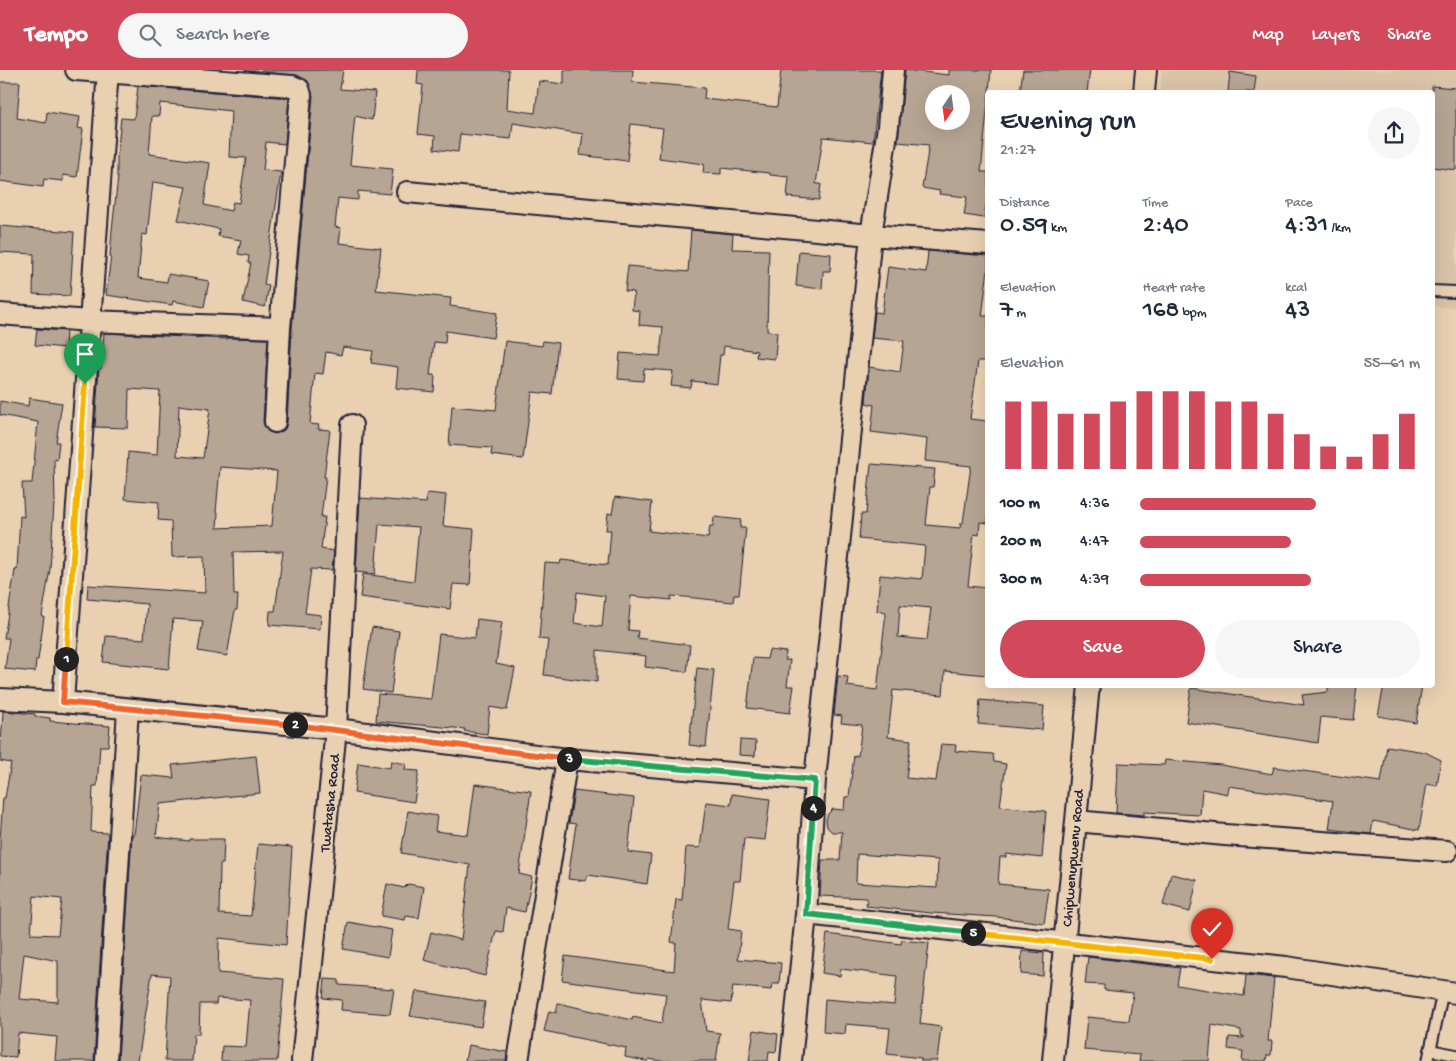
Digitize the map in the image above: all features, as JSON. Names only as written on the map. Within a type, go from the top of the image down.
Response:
[{"type":"street","points":[[76,70],[292,86],[299,89],[280,328],[275,422]]},
{"type":"street","points":[[791,1061],[806,914],[815,780],[871,235],[887,136],[893,70]]},
{"type":"street","points":[[1144,90],[1146,70]]},
{"type":"street","points":[[63,702],[108,71]]},
{"type":"street","points":[[407,192],[985,244]]},
{"type":"street","points":[[0,314],[89,321],[280,328]]},
{"type":"street","name":"Twatasha Road","points":[[302,1061],[336,729],[352,425]]},
{"type":"street","name":"Chipwenupwenu Road","points":[[1053,1061],[1088,688]]},
{"type":"street","points":[[0,699],[63,702],[336,729],[568,759],[815,780]]},
{"type":"street","points":[[106,1061],[128,709]]},
{"type":"street","points":[[518,1061],[568,759]]},
{"type":"street","points":[[1076,821],[1225,835],[1447,851]]},
{"type":"street","points":[[806,914],[1286,967],[1449,992]]},
{"type":"lane","points":[[1435,291],[1456,292]]},
{"type":"lane","points":[[1428,1061],[1449,992]]},
{"type":"lane","points":[[1430,1050],[1456,1055]]},
{"type":"shaded area","points":[[1162,70],[1456,70],[1456,308],[1435,306],[1435,90],[1160,90]]},
{"type":"building","points":[[343,70],[340,89],[375,92],[372,120],[355,116],[350,165],[393,169],[390,194],[358,191],[358,200],[338,198],[335,227],[341,228],[339,243],[381,248],[376,290],[451,298],[450,306],[497,313],[493,338],[446,331],[445,343],[434,342],[430,375],[435,375],[434,392],[396,388],[398,367],[371,363],[373,351],[343,347],[341,355],[326,352],[323,374],[315,373],[310,424],[319,425],[318,429],[330,430],[324,477],[326,477],[321,517],[325,517],[321,549],[334,551],[332,570],[311,569],[305,613],[321,615],[320,629],[269,625],[270,611],[275,611],[283,551],[233,552],[234,595],[238,595],[237,610],[235,610],[227,656],[198,651],[203,621],[173,619],[169,669],[103,662],[106,636],[144,639],[147,604],[87,599],[88,585],[205,593],[204,556],[172,557],[171,521],[158,520],[159,502],[125,499],[128,452],[157,455],[160,391],[129,389],[128,428],[95,427],[99,368],[101,369],[104,333],[268,339],[263,422],[269,432],[275,434],[285,429],[287,423],[292,329],[313,96],[308,81],[297,75],[245,71]],"holes":[[[179,405],[210,409],[203,458],[177,456]],[[220,467],[277,471],[272,526],[217,528],[218,512],[216,512]]]},
{"type":"building","points":[[418,70],[509,70],[507,109],[535,113],[539,81],[564,84],[564,70],[633,70],[632,82],[705,88],[704,99],[777,107],[781,70],[881,70],[873,142],[823,137],[816,184],[821,184],[819,200],[787,197],[789,177],[721,168],[721,174],[703,173],[704,164],[659,158],[663,128],[631,124],[627,161],[580,155],[583,134],[513,123],[511,139],[460,134],[458,152],[434,149],[435,136],[418,134],[423,85],[417,84]]},
{"type":"building","points":[[905,70],[949,75],[949,70],[991,70],[989,90],[985,90],[985,131],[981,172],[985,172],[984,218],[964,215],[967,197],[939,194],[940,191],[922,188],[929,145],[898,142]]},
{"type":"building","points":[[1023,70],[1090,70],[1087,90],[1020,90]]},
{"type":"building","points":[[1230,72],[1256,76],[1254,90],[1228,90]]},
{"type":"building","points":[[0,82],[20,82],[17,118],[46,123],[47,112],[80,117],[78,128],[83,129],[77,177],[63,175],[63,181],[44,179],[43,187],[0,181]]},
{"type":"building","points":[[138,86],[289,98],[285,144],[266,142],[263,170],[281,172],[264,285],[269,286],[265,307],[243,302],[251,263],[248,263],[249,256],[238,254],[241,240],[218,236],[219,229],[178,220],[186,187],[153,182],[147,235],[142,234],[138,278],[167,282],[168,274],[209,281],[204,307],[173,301],[172,305],[106,295],[118,177],[117,157],[121,118],[134,119]],"holes":[[[160,103],[231,111],[229,157],[246,158],[239,203],[233,202],[231,211],[204,205],[210,163],[149,154],[152,116],[159,116]]]},
{"type":"building","points":[[1432,86],[1456,88],[1456,170],[1435,167],[1435,90],[1432,90]]},
{"type":"building","points":[[0,226],[74,232],[70,296],[33,294],[34,254],[0,252]]},
{"type":"building","points":[[691,230],[733,234],[732,249],[769,250],[767,331],[777,332],[775,359],[756,357],[757,351],[724,346],[723,355],[720,355],[717,384],[692,381],[691,388],[671,386],[673,371],[644,369],[643,381],[618,379],[620,353],[660,356],[663,327],[639,325],[640,311],[632,310],[634,292],[625,291],[628,266],[688,272]]},
{"type":"building","points":[[799,251],[831,254],[830,271],[823,271],[822,289],[796,286]]},
{"type":"building","points":[[928,251],[985,256],[985,292],[982,316],[985,316],[985,361],[978,361],[970,419],[985,421],[985,523],[980,522],[979,535],[974,534],[968,586],[985,588],[985,675],[945,671],[943,695],[893,690],[888,737],[911,740],[906,778],[936,781],[941,744],[956,745],[955,751],[993,754],[994,762],[1006,764],[1000,806],[1046,811],[1042,858],[1006,854],[1006,857],[1000,857],[998,884],[1049,889],[1044,923],[997,917],[931,913],[866,906],[867,898],[820,896],[822,860],[840,860],[842,832],[832,832],[827,827],[826,820],[828,814],[833,809],[844,810],[845,797],[849,797],[854,755],[858,756],[862,725],[841,723],[842,716],[834,715],[838,676],[848,677],[847,686],[877,690],[886,612],[877,611],[880,575],[922,579],[925,546],[859,539],[861,514],[866,514],[871,464],[935,469],[933,487],[930,487],[926,525],[960,528],[961,523],[963,523],[971,466],[925,461],[927,439],[871,432],[874,405],[866,403],[869,367],[900,372],[904,341],[872,338],[875,312],[882,313],[888,267],[926,272]],"holes":[[[900,605],[931,608],[927,640],[898,637]],[[857,854],[938,860],[937,888],[856,883]]]},
{"type":"building","points":[[37,329],[66,331],[65,348],[35,345]]},
{"type":"building","points":[[505,341],[542,346],[543,341],[558,343],[552,394],[532,392],[523,459],[491,455],[492,448],[449,445],[452,406],[496,410]]},
{"type":"building","points":[[29,398],[62,403],[56,442],[59,442],[57,460],[54,459],[55,503],[50,569],[35,672],[5,669],[9,638],[4,638],[15,570],[17,570],[20,516],[24,517],[22,483],[32,483],[38,422],[0,415],[0,401],[28,406]]},
{"type":"building","points":[[427,493],[446,495],[443,526],[474,529],[470,585],[453,584],[450,609],[360,597],[363,574],[414,581],[419,527],[379,524],[375,574],[356,572],[360,498],[426,503]]},
{"type":"building","points":[[615,497],[652,502],[649,531],[708,538],[710,526],[713,526],[714,517],[741,520],[740,528],[746,528],[739,595],[734,595],[733,602],[671,596],[671,600],[631,596],[628,630],[638,631],[637,638],[690,645],[687,672],[645,667],[646,656],[597,650],[597,682],[544,675],[548,640],[539,639],[545,563],[560,564],[561,560],[608,565],[611,530],[606,530],[608,513],[612,514]],"holes":[[[577,592],[605,596],[602,627],[574,623]]]},
{"type":"building","points":[[477,619],[502,622],[496,664],[515,668],[507,710],[490,707],[487,734],[464,731],[465,729],[376,721],[378,694],[431,699],[439,634],[475,638]]},
{"type":"building","points":[[372,627],[399,631],[391,693],[363,689]]},
{"type":"building","points":[[769,650],[786,652],[785,660],[790,660],[787,686],[794,686],[790,713],[747,708],[753,658],[767,659]]},
{"type":"building","points":[[697,668],[714,670],[706,747],[689,745]]},
{"type":"building","points":[[1191,688],[1304,705],[1302,695],[1328,692],[1328,688],[1357,688],[1353,720],[1321,717],[1318,743],[1186,722]]},
{"type":"building","points":[[1383,688],[1422,688],[1416,723],[1378,716]]},
{"type":"building","points":[[980,700],[1044,706],[1042,730],[978,724]]},
{"type":"building","points":[[3,711],[35,714],[35,716],[50,718],[50,721],[110,726],[108,746],[100,746],[97,786],[93,786],[91,832],[108,833],[94,1061],[55,1061],[57,1037],[18,1033],[16,1057],[0,1056],[0,839],[3,798],[5,798],[11,763],[0,761]],"holes":[[[34,896],[62,899],[58,935],[31,934]],[[24,954],[58,961],[58,1002],[19,999]]]},
{"type":"building","points":[[740,740],[756,741],[755,756],[739,755]]},
{"type":"building","points":[[1387,746],[1425,752],[1441,760],[1437,786],[1427,784],[1419,830],[1373,821],[1371,834],[1329,829],[1333,801],[1229,786],[1228,794],[1202,789],[1200,815],[1144,812],[1144,815],[1116,813],[1118,763],[1164,765],[1165,760],[1221,765],[1272,774],[1274,767],[1381,782]]},
{"type":"building","points":[[256,756],[260,793],[160,804],[156,837],[189,841],[189,839],[224,839],[223,864],[220,864],[219,914],[251,916],[258,844],[292,847],[286,945],[219,938],[218,973],[284,979],[277,1061],[221,1061],[222,1046],[246,1047],[250,1000],[217,998],[216,1004],[200,1004],[199,1034],[194,1034],[192,1061],[165,1061],[170,976],[152,974],[138,1061],[118,1061],[132,834],[134,835],[141,775],[174,778],[172,765]]},
{"type":"building","points":[[391,761],[406,764],[405,770],[419,771],[414,802],[354,793],[358,763],[390,768]]},
{"type":"building","points":[[475,784],[531,791],[519,874],[532,877],[525,912],[506,908],[503,932],[496,931],[485,976],[424,960],[431,932],[461,940],[470,865],[401,853],[408,811],[437,816],[435,831],[468,835]]},
{"type":"building","points":[[574,791],[634,798],[628,852],[651,855],[647,884],[588,875],[586,881],[568,879],[576,824],[569,823]]},
{"type":"building","points":[[732,794],[770,799],[765,840],[744,838],[740,881],[734,881],[728,929],[741,931],[738,959],[781,963],[779,984],[772,984],[771,990],[733,986],[731,1003],[702,1000],[706,1031],[720,1033],[716,1061],[661,1061],[649,1059],[646,1061],[625,1057],[626,1048],[544,1031],[549,1011],[556,1013],[558,1003],[632,1020],[633,1017],[662,1023],[666,994],[562,980],[565,956],[674,971],[676,943],[671,942],[676,899],[682,900],[686,847],[700,848],[706,802],[731,805]]},
{"type":"building","points":[[1171,874],[1197,880],[1190,912],[1163,905]]},
{"type":"building","points":[[387,884],[404,888],[408,884],[424,887],[419,918],[406,916],[405,920],[381,916]]},
{"type":"building","points":[[348,922],[392,930],[388,957],[343,949]]},
{"type":"building","points":[[827,934],[901,944],[902,940],[929,943],[920,1024],[941,1027],[937,1061],[921,1061],[921,1058],[887,1054],[890,1028],[846,1024],[845,1034],[823,1032],[825,999],[894,1005],[897,976],[841,969],[840,976],[822,973]]},
{"type":"building","points":[[1022,951],[1044,953],[1043,976],[1021,974]]},
{"type":"building","points":[[1088,957],[1180,968],[1177,985],[1244,996],[1246,975],[1274,978],[1268,1041],[1272,1041],[1271,1055],[1267,1055],[1266,1061],[1242,1061],[1243,1051],[1228,1049],[1229,1037],[1244,1038],[1244,1036],[1241,1036],[1241,1030],[1212,1025],[1209,1061],[1139,1061],[1140,1055],[1084,1050],[1087,1017],[1129,1021],[1133,993],[1104,990],[1104,985],[1085,984]]},
{"type":"building","points":[[325,979],[339,980],[339,985],[394,989],[390,1014],[341,1010],[342,1000],[323,998]]},
{"type":"building","points":[[416,991],[485,1002],[481,1027],[410,1016]]},
{"type":"building","points":[[754,1030],[778,1034],[776,1052],[769,1051],[768,1061],[749,1061]]},
{"type":"building","points":[[468,1045],[507,1052],[506,1061],[465,1061]]},
{"type":"route","points":[[85,384],[63,702],[336,729],[568,759],[815,780],[806,914],[1212,959]]}]
